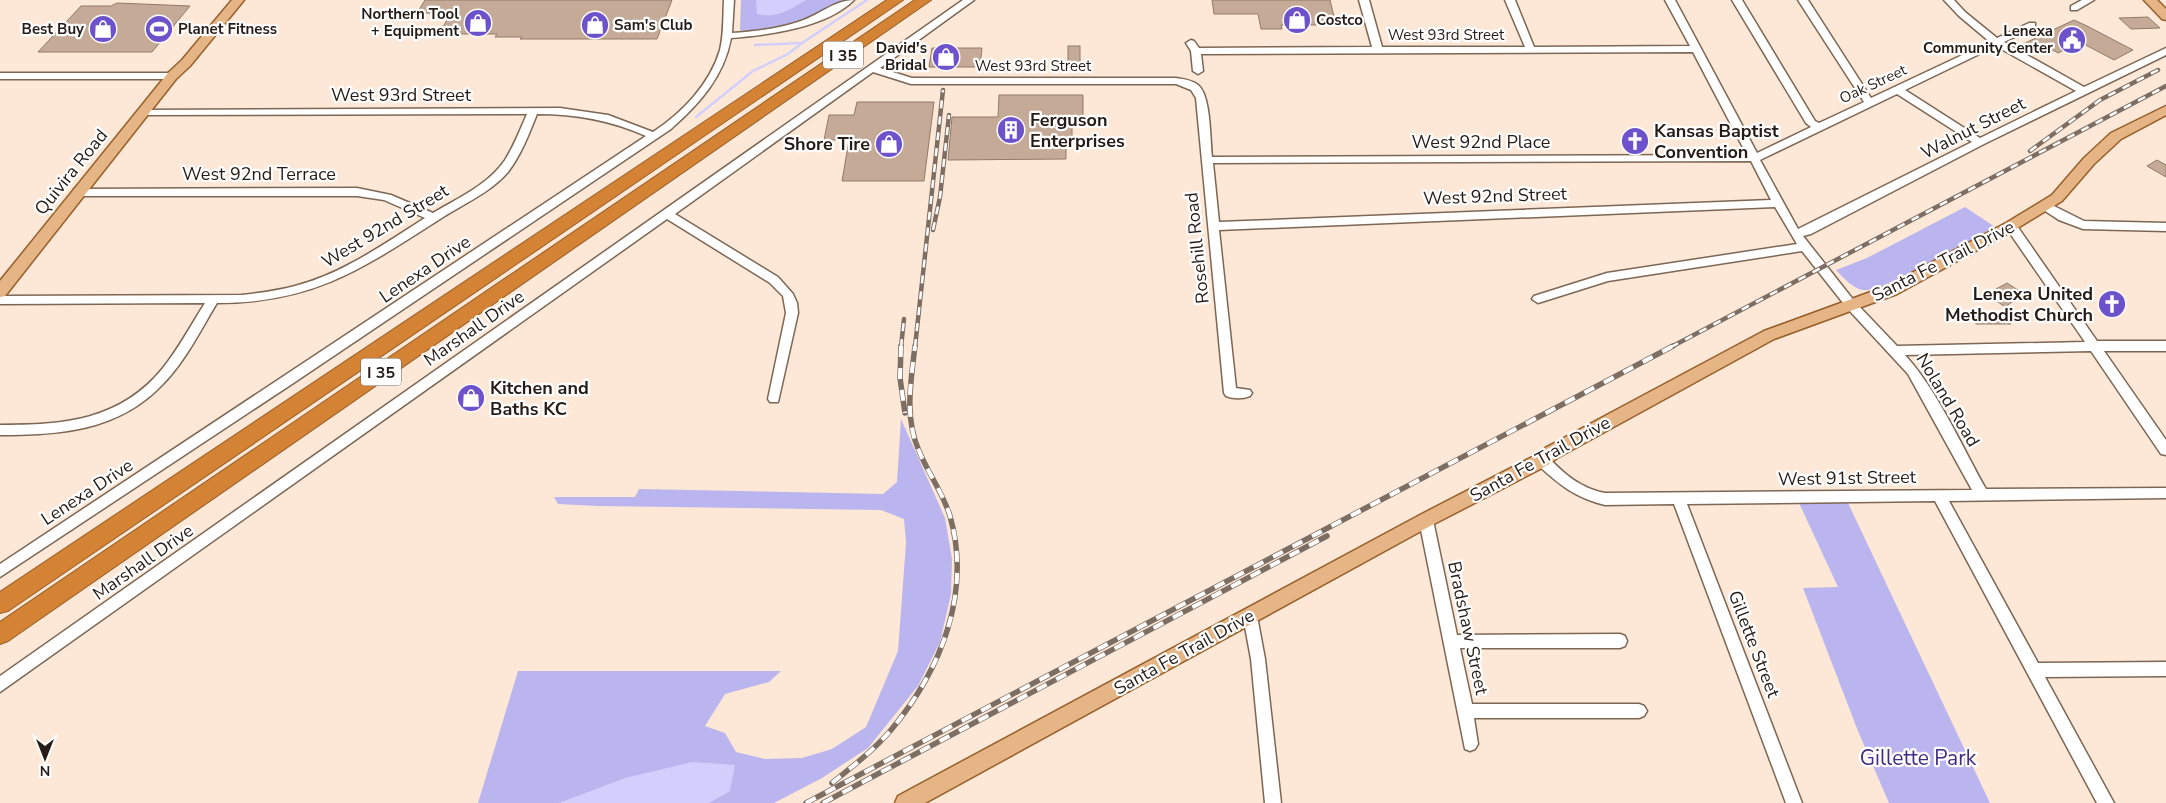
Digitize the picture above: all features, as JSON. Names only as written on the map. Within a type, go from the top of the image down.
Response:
[{"type":"highway","name":"I 35","points":[[0,604],[896,0]]},
{"type":"highway","name":"I 35","points":[[0,634],[924,0]]},
{"type":"main road","name":"Quivira Road","points":[[172,76],[177,63],[225,0]]},
{"type":"main road","name":"Quivira Road","points":[[0,292],[172,76],[186,63],[238,0]]},
{"type":"main road","points":[[2150,0],[2166,16]]},
{"type":"main road","name":"Santa Fe Trail Drive","points":[[904,803],[1426,520],[1542,460],[1737,351],[1789,326],[1892,290],[2011,226],[2060,196],[2089,160],[2116,136],[2166,110]]},
{"type":"street","name":"Lenexa Drive","points":[[0,571],[654,136],[687,109],[712,79],[718,67],[727,36],[729,0]]},
{"type":"street","points":[[727,36],[764,33],[802,26],[824,16],[849,0]]},
{"type":"street","name":"Marshall Drive","points":[[0,685],[969,0]]},
{"type":"street","points":[[1364,0],[1378,51]]},
{"type":"street","points":[[1510,0],[1530,50]]},
{"type":"street","name":"Noland Road","points":[[1670,0],[1795,234],[1852,305],[1912,371],[1982,495]]},
{"type":"street","points":[[1737,0],[1811,123],[1818,127]]},
{"type":"street","points":[[1803,0],[1870,102]]},
{"type":"street","points":[[1949,0],[1969,23],[1998,42],[2084,91]]},
{"type":"street","points":[[2074,8],[2089,0]]},
{"type":"street","name":"Oak Street","points":[[1755,158],[2032,25]]},
{"type":"street","name":"West 93rd Street","points":[[1198,71],[1193,47],[1378,51],[1696,50]]},
{"type":"street","name":"Walnut Street","points":[[1795,234],[1807,231],[1980,142],[2166,51]]},
{"type":"street","name":"West 93rd Street","points":[[873,69],[911,81],[1176,81],[1194,86]]},
{"type":"street","points":[[0,76],[172,76]]},
{"type":"street","name":"Rosehill Road","points":[[1194,86],[1199,91],[1201,98],[1230,393],[1246,393]]},
{"type":"street","points":[[1896,89],[1980,142]]},
{"type":"street","name":"West 93rd Street","points":[[143,112],[533,111],[582,113],[603,116],[622,122],[654,136]]},
{"type":"street","name":"West 92nd Street","points":[[0,300],[258,299],[279,296],[316,286],[350,270],[481,188],[502,171],[510,160],[533,111]]},
{"type":"street","name":"West 92nd Place","points":[[1207,160],[1755,158]]},
{"type":"street","name":"West 92nd Terrace","points":[[78,192],[357,192],[391,197],[407,203],[434,218]]},
{"type":"street","name":"West 92nd Street","points":[[1214,226],[1779,203]]},
{"type":"street","points":[[2046,206],[2063,217],[2083,225],[2166,226]]},
{"type":"street","points":[[667,214],[774,280],[788,295],[792,303],[792,313],[774,399]]},
{"type":"street","points":[[2011,226],[2166,450]]},
{"type":"street","points":[[1538,299],[1607,277],[1804,247]]},
{"type":"street","points":[[0,430],[68,428],[100,418],[137,399],[167,372],[213,300]]},
{"type":"street","points":[[1895,351],[2166,346]]},
{"type":"street","name":"West 91st Street","points":[[1542,460],[1565,483],[1592,497],[1605,499],[2166,492]]},
{"type":"street","points":[[1939,495],[2106,803]]},
{"type":"street","name":"Gillette Street","points":[[1679,499],[1794,803]]},
{"type":"street","name":"Bradshaw Street","points":[[1426,520],[1466,711],[1470,744]]},
{"type":"street","points":[[1250,616],[1258,659],[1273,803]]},
{"type":"street","points":[[1451,642],[1620,642]]},
{"type":"street","points":[[2034,670],[2166,669]]},
{"type":"street","points":[[1466,711],[1639,711]]},
{"type":"green space","points":[[741,0],[843,0],[819,13],[795,22],[743,31],[740,30]]},
{"type":"green space","points":[[1965,207],[1995,227],[1907,275],[1873,289],[1863,290],[1856,288],[1836,270],[1867,258]]},
{"type":"green space","points":[[901,419],[945,518],[952,559],[951,594],[940,642],[918,686],[868,748],[822,778],[774,803],[478,803],[518,671],[781,671],[769,682],[725,694],[705,726],[725,733],[736,752],[765,759],[802,758],[832,749],[866,727],[898,651],[906,543],[904,519],[881,510],[598,506],[558,504],[554,497],[635,497],[639,489],[883,494],[897,482]]},
{"type":"green space","name":"Gillette Park","points":[[1799,503],[1848,503],[1990,803],[1889,803],[1858,731],[1803,588],[1838,587]]},
{"type":"water","points":[[756,0],[806,0],[783,12],[764,15],[757,14]]},
{"type":"water","points":[[692,762],[735,765],[730,791],[709,803],[559,803],[625,778]]},
{"type":"building","name":"Sam's Club","points":[[425,0],[672,0],[657,39],[520,39],[522,37],[495,37],[497,34],[439,34],[451,13],[417,13]]},
{"type":"building","name":"Costco","points":[[1212,0],[1330,0],[1336,25],[1281,25],[1282,29],[1261,29],[1258,14],[1214,14]]},
{"type":"building","name":"Best Buy","points":[[117,3],[190,6],[152,52],[38,52],[81,6],[111,6]]},
{"type":"building","points":[[2148,17],[2160,28],[2131,29],[2119,18]]},
{"type":"building","name":"Lenexa Community Center","points":[[2074,20],[2133,50],[2114,60],[2080,42],[2058,53],[2051,49],[2041,54],[2023,44]]},
{"type":"building","points":[[1068,46],[1080,46],[1080,66],[1068,66]]},
{"type":"building","name":"David's Bridal","points":[[932,48],[982,48],[980,67],[929,67]]},
{"type":"building","name":"Ferguson Enterprises","points":[[999,95],[1083,95],[1083,118],[1072,118],[1072,143],[1066,143],[1066,159],[948,160],[952,117],[998,117]]},
{"type":"building","name":"Shore Tire","points":[[857,102],[934,102],[924,181],[842,181],[849,140],[824,140],[829,115],[854,115]]},
{"type":"building","points":[[2157,160],[2166,165],[2166,177],[2147,166]]},
{"type":"building","points":[[2007,283],[2021,292],[2009,299],[2012,302],[2005,307],[1987,294]]},
{"type":"building","points":[[2004,313],[2011,324],[1976,324],[1969,314]]},
{"type":"waterway","points":[[802,43],[867,0]]},
{"type":"waterway","points":[[696,117],[753,71],[788,54],[802,43]]},
{"type":"waterway","points":[[755,45],[802,43]]},
{"type":"railway","points":[[2030,151],[2100,100],[2158,70]]},
{"type":"railway","points":[[1671,347],[2166,86]]},
{"type":"railway","points":[[915,347],[943,90]]},
{"type":"railway","points":[[933,230],[940,197],[949,115]]},
{"type":"railway","points":[[901,347],[904,319]]},
{"type":"railway","points":[[901,346],[900,378],[905,413]]},
{"type":"railway","points":[[832,783],[878,744],[909,707],[937,656],[948,629],[954,602],[957,573],[956,545],[950,516],[919,451],[911,425],[910,399],[915,346]]},
{"type":"railway","points":[[806,803],[1673,346]]},
{"type":"railway","points":[[823,803],[1327,536]]},
{"type":"place","name":"Costco","points":[[1297,20]]},
{"type":"place","name":"Northern Tool + Equipment","points":[[478,23]]},
{"type":"place","name":"Sam's Club","points":[[595,25]]},
{"type":"place","name":"Best Buy","points":[[103,29]]},
{"type":"place","name":"Planet Fitness","points":[[159,29]]},
{"type":"place","name":"Lenexa Community Center","points":[[2072,40]]},
{"type":"place","name":"David's Bridal","points":[[946,57]]},
{"type":"place","name":"Ferguson Enterprises","points":[[1011,130]]},
{"type":"place","name":"Kansas Baptist Convention","points":[[1635,141]]},
{"type":"place","name":"Shore Tire","points":[[889,144]]},
{"type":"place","name":"Lenexa United Methodist Church","points":[[2112,304]]},
{"type":"place","name":"Kitchen and Baths KC","points":[[471,398]]}]
